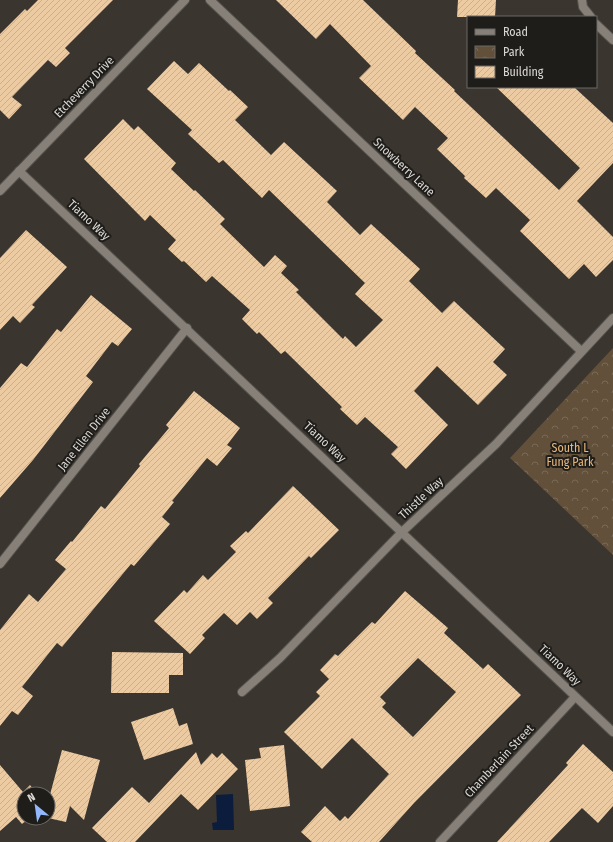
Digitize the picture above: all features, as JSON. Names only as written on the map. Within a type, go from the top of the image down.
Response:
[{"type":"street","name":"Etcheverry Drive","points":[[0,191],[185,0]]},
{"type":"street","name":"Snowberry Lane","points":[[210,0],[581,352]]},
{"type":"street","points":[[582,0],[583,7],[590,16]]},
{"type":"street","points":[[597,25],[613,40]]},
{"type":"street","name":"Tiamo Way","points":[[19,171],[187,328],[613,732]]},
{"type":"street","name":"Thistle Way","points":[[242,692],[280,658],[402,532],[496,444],[613,318]]},
{"type":"street","name":"Jane Ellen Drive","points":[[0,564],[187,328]]},
{"type":"street","name":"Chamberlain Street","points":[[440,842],[575,696]]},
{"type":"green space","name":"South L Fung Park","points":[[613,348],[613,555],[510,458]]},
{"type":"water","points":[[233,794],[234,830],[213,830],[212,823],[217,822],[216,795]]},
{"type":"building","points":[[38,0],[113,0],[65,48],[70,53],[56,67],[48,60],[12,97],[22,105],[9,119],[0,110],[0,34],[25,9],[27,11]]},
{"type":"building","points":[[276,0],[363,0],[416,51],[415,53],[455,90],[454,91],[559,190],[580,168],[497,88],[575,88],[613,123],[613,163],[577,201],[613,237],[613,260],[596,277],[584,264],[569,279],[520,231],[530,220],[496,188],[486,198],[464,178],[465,176],[437,149],[448,138],[415,107],[403,120],[359,78],[371,66],[330,24],[316,39]]},
{"type":"building","points":[[458,0],[496,0],[495,16],[457,17]]},
{"type":"building","points":[[174,61],[188,74],[199,63],[248,107],[235,120],[271,155],[284,142],[337,191],[327,202],[360,235],[371,224],[420,269],[409,281],[442,313],[454,301],[505,349],[493,362],[507,375],[478,405],[437,366],[414,391],[448,425],[406,469],[391,454],[398,447],[365,417],[357,425],[340,409],[342,407],[285,351],[281,354],[259,332],[257,334],[242,319],[250,310],[212,276],[206,282],[184,261],[182,262],[168,249],[176,240],[150,215],[145,221],[84,159],[123,119],[134,130],[138,126],[176,163],[171,169],[225,219],[220,224],[264,267],[275,255],[287,266],[281,273],[299,290],[296,292],[343,339],[345,336],[356,347],[383,320],[355,294],[365,283],[269,190],[262,198],[223,160],[219,163],[188,134],[192,130],[147,89]]},
{"type":"building","points":[[26,230],[67,267],[32,305],[35,307],[20,323],[13,316],[0,330],[0,258]]},
{"type":"building","points":[[91,295],[132,329],[118,346],[112,342],[86,376],[93,382],[33,460],[0,498],[0,388],[21,363],[27,367],[57,329],[61,332]]},
{"type":"building","points":[[194,391],[240,428],[227,445],[232,448],[217,466],[207,458],[172,501],[174,502],[162,517],[170,524],[134,566],[131,564],[62,647],[57,643],[22,687],[33,696],[18,715],[12,711],[0,726],[0,630],[29,594],[38,602],[66,569],[55,560],[71,541],[72,542],[101,506],[105,509],[140,466],[139,464],[169,428],[166,425]]},
{"type":"building","points":[[293,486],[339,530],[311,558],[309,556],[268,598],[273,603],[257,619],[250,612],[237,625],[224,613],[202,635],[205,638],[190,654],[154,621],[184,590],[187,593],[203,575],[208,580],[236,552],[230,546],[246,531],[248,533]]},
{"type":"building","points":[[405,591],[448,628],[444,633],[483,669],[488,664],[521,695],[414,803],[379,842],[312,842],[301,832],[325,806],[340,821],[345,816],[348,819],[389,774],[352,738],[322,769],[284,732],[320,696],[316,692],[329,679],[320,670],[335,654],[338,656],[372,622],[375,624]],"holes":[[[418,658],[456,692],[413,737],[382,707],[386,703],[380,697]]]},
{"type":"building","points":[[112,652],[183,653],[183,675],[169,675],[169,693],[111,693]]},
{"type":"building","points":[[173,708],[179,726],[187,723],[193,744],[144,760],[131,722]]},
{"type":"building","points":[[583,744],[613,772],[613,806],[598,823],[582,808],[549,842],[497,842],[568,765],[566,763]]},
{"type":"building","points":[[284,745],[290,806],[250,811],[245,760],[261,758],[259,748]]},
{"type":"building","points":[[62,750],[100,760],[84,820],[70,806],[66,822],[56,820],[56,786],[52,786]]},
{"type":"building","points":[[196,752],[201,765],[212,753],[217,758],[222,753],[238,769],[198,810],[181,794],[135,842],[107,842],[92,828],[132,787],[149,803]]},
{"type":"building","points":[[0,765],[18,786],[16,786],[16,817],[0,831]]}]
